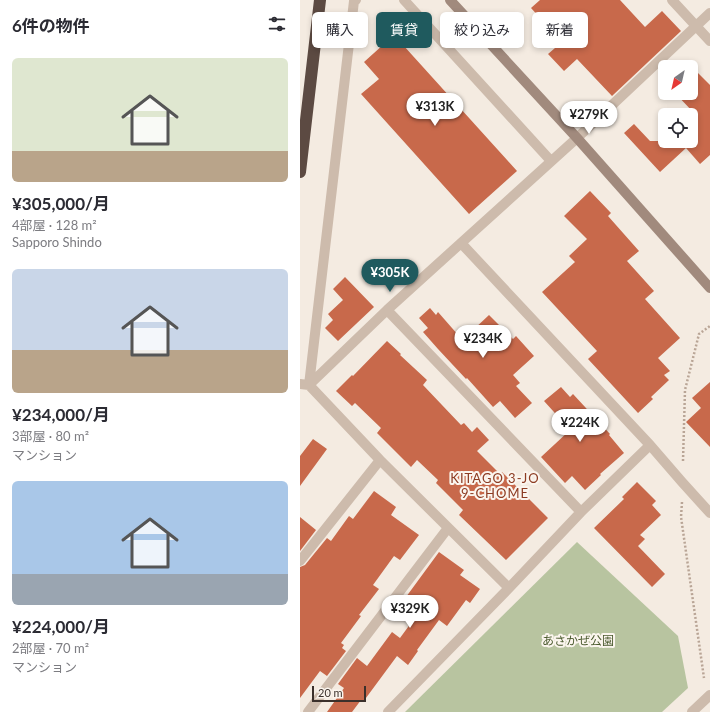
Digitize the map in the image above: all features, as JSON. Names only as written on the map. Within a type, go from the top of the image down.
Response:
[{"type":"highway","points":[[300,172],[320,0]]},
{"type":"main road","points":[[450,0],[577,138],[710,288]]},
{"type":"street","points":[[304,384],[353,8],[354,1],[356,0]]},
{"type":"street","points":[[404,0],[551,161]]},
{"type":"street","points":[[672,0],[710,41]]},
{"type":"street","points":[[304,384],[577,138],[710,13]]},
{"type":"street","points":[[461,243],[650,445],[710,513]]},
{"type":"street","points":[[387,310],[581,512]]},
{"type":"street","points":[[304,384],[509,588]]},
{"type":"street","points":[[388,712],[581,512],[650,445]]},
{"type":"street","points":[[300,561],[380,460]]},
{"type":"street","points":[[308,712],[448,528]]},
{"type":"street","points":[[692,712],[710,695]]},
{"type":"path","points":[[704,678],[682,516],[682,482],[685,390],[699,334],[710,326]]},
{"type":"green space","name":"あさかぜ公園","points":[[577,542],[678,636],[688,688],[662,712],[405,712]]},
{"type":"building","points":[[540,0],[620,0],[645,27],[662,11],[681,31],[612,96],[577,59],[564,71],[548,54],[555,48],[588,48],[588,12],[535,12],[531,8]]},
{"type":"building","points":[[380,48],[406,48],[517,171],[469,214],[361,94],[379,79],[364,62]]},
{"type":"building","points":[[698,73],[710,85],[710,155],[700,164],[686,148],[698,148],[698,108],[689,108],[682,100],[698,100]]},
{"type":"building","points":[[634,124],[650,141],[658,141],[658,148],[686,148],[660,172],[624,133]]},
{"type":"building","points":[[590,191],[611,213],[608,216],[639,251],[627,261],[654,291],[645,299],[680,338],[658,358],[670,371],[664,375],[669,380],[651,397],[653,399],[638,413],[588,359],[597,351],[542,292],[575,262],[569,256],[587,239],[564,216]]},
{"type":"building","points":[[345,277],[374,307],[338,341],[325,328],[333,320],[328,314],[343,300],[333,289]]},
{"type":"building","points":[[430,308],[436,315],[438,312],[459,336],[468,327],[472,331],[489,315],[513,339],[516,336],[534,356],[513,375],[520,383],[516,386],[532,403],[515,418],[500,401],[493,407],[423,332],[428,328],[419,318]]},
{"type":"building","points":[[387,341],[427,380],[423,385],[461,425],[464,423],[472,432],[477,427],[489,440],[477,451],[500,474],[502,472],[548,518],[506,560],[459,515],[463,510],[436,483],[438,480],[417,460],[411,467],[377,433],[381,428],[355,403],[352,406],[336,391]]},
{"type":"building","points":[[710,382],[710,447],[686,422],[701,408],[692,398]]},
{"type":"building","points":[[561,387],[570,397],[573,394],[610,434],[609,435],[624,453],[600,474],[601,475],[585,490],[572,476],[565,483],[541,457],[569,431],[544,401]]},
{"type":"building","points":[[313,439],[327,449],[300,486],[300,456]]},
{"type":"building","points":[[637,482],[656,501],[652,505],[661,515],[640,535],[645,539],[638,546],[665,574],[652,587],[594,528],[624,499],[622,497]]},
{"type":"building","points":[[374,491],[396,507],[391,515],[419,535],[400,560],[394,556],[373,585],[379,589],[359,615],[361,616],[341,643],[344,645],[342,648],[346,651],[327,676],[320,671],[300,698],[300,567],[305,565],[327,538],[331,541],[349,516],[353,519]]},
{"type":"building","points":[[300,517],[316,530],[300,551]]},
{"type":"building","points":[[439,552],[464,570],[460,575],[480,589],[470,603],[466,600],[447,626],[439,620],[408,665],[397,656],[363,702],[361,700],[352,712],[327,712],[344,688],[338,684],[357,658],[367,666],[392,632],[400,638],[422,608],[406,597]]},
{"type":"district","name":"KITAGO 3-JO 9-CHOME","points":[[495,486]]}]
